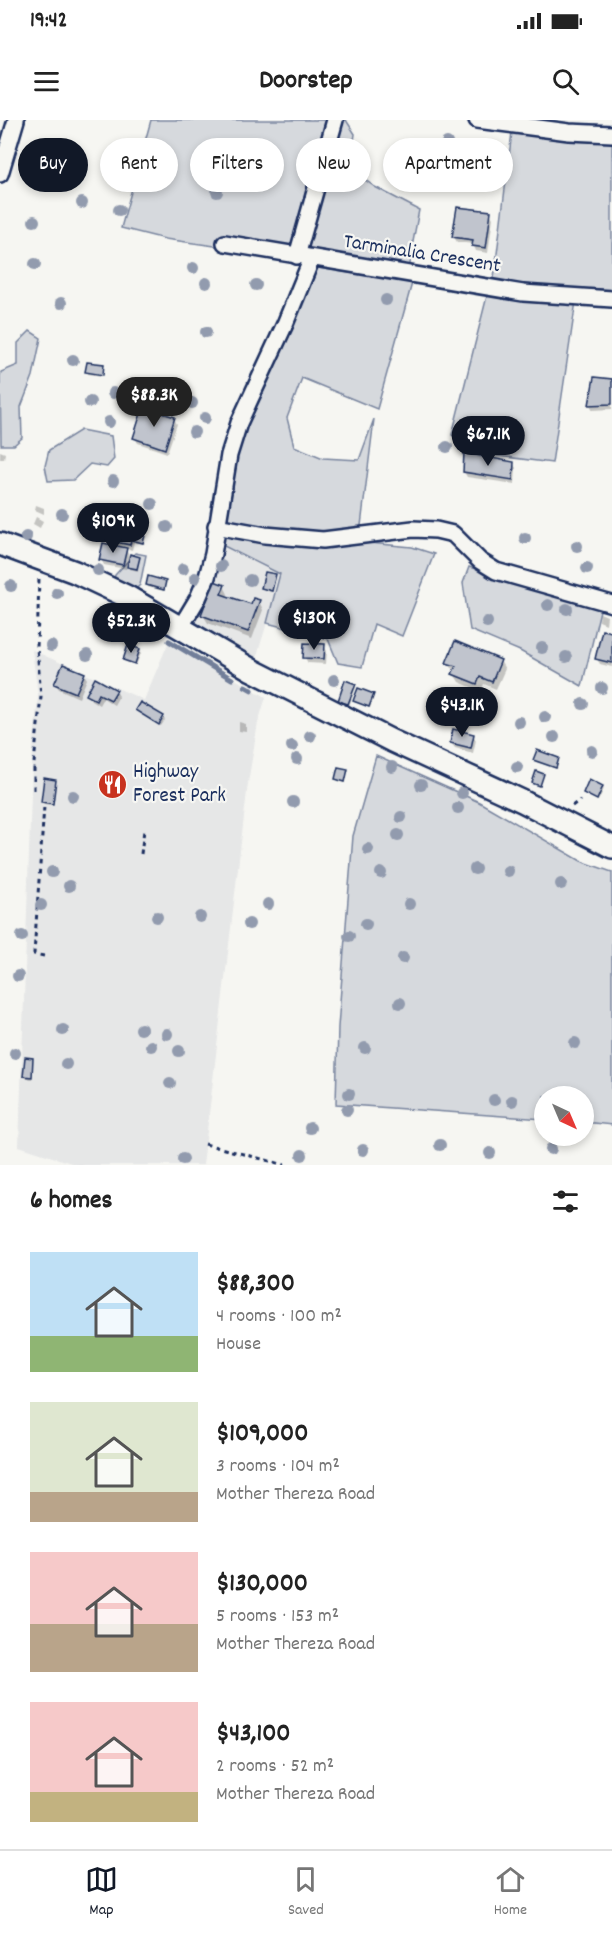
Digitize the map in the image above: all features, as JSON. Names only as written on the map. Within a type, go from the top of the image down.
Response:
[{"type":"street","points":[[0,174],[16,120]]},
{"type":"street","points":[[180,628],[198,598],[207,577],[213,554],[229,455],[239,423],[285,324],[304,257],[335,120]]},
{"type":"street","points":[[477,120],[612,135]]},
{"type":"street","name":"Tarminalia Crescent","points":[[225,243],[523,293],[612,299]]},
{"type":"street","points":[[216,526],[265,535],[323,540],[413,529],[436,530],[453,534],[480,561],[496,572],[612,604]]},
{"type":"street","points":[[0,544],[39,557],[128,597],[252,670],[392,741],[522,801],[612,847]]},
{"type":"path","points":[[34,790],[34,763],[41,696],[37,648],[39,557]]},
{"type":"path","points":[[44,806],[34,954],[44,956]]},
{"type":"path","points":[[141,854],[144,830]]},
{"type":"path","points":[[205,1144],[285,1165]]},
{"type":"shaded area","points":[[151,120],[346,120],[355,134],[354,138],[296,138],[296,192],[371,192],[371,184],[419,210],[409,273],[165,239],[121,228],[131,192],[178,192],[178,138],[146,138]]},
{"type":"shaded area","points":[[512,132],[612,138],[612,292],[493,286],[505,192],[513,192]]},
{"type":"shaded area","points":[[300,265],[412,283],[377,409],[302,378],[287,418],[294,446],[323,458],[359,460],[374,419],[359,542],[412,547],[434,554],[402,636],[374,624],[362,667],[338,663],[328,639],[267,623],[280,574],[220,544],[227,458],[303,278]]},
{"type":"shaded area","points":[[484,287],[576,301],[552,463],[475,453],[452,435],[487,296]]},
{"type":"shaded area","points":[[30,331],[41,338],[33,376],[21,407],[22,438],[14,445],[1,445],[1,372],[18,365],[18,343]]},
{"type":"shaded area","points":[[81,430],[111,436],[114,459],[107,467],[90,464],[73,480],[48,481],[45,466],[49,450]]},
{"type":"shaded area","points":[[220,544],[280,574],[251,675],[185,632]]},
{"type":"shaded area","points":[[135,553],[146,555],[140,585],[124,601],[111,593],[115,575]]},
{"type":"shaded area","points":[[469,567],[601,606],[582,686],[520,651],[470,630],[463,583]]},
{"type":"shaded area","points":[[169,641],[266,697],[258,723],[248,783],[203,1165],[77,1165],[19,1146],[32,764],[38,695],[32,650],[144,700]]},
{"type":"shaded area","points":[[376,756],[479,802],[581,861],[612,872],[612,1125],[594,1123],[594,1086],[534,1086],[534,1118],[336,1104],[338,1027],[353,836]]},
{"type":"building","points":[[457,207],[491,211],[486,248],[472,246],[473,240],[452,237]]},
{"type":"building","points":[[87,362],[104,364],[103,375],[85,372]]},
{"type":"building","points":[[594,377],[612,379],[612,404],[589,405]]},
{"type":"building","points":[[143,407],[175,417],[165,449],[133,438]]},
{"type":"building","points":[[464,453],[514,462],[513,480],[463,472]]},
{"type":"building","points":[[120,504],[138,509],[130,545],[111,541]]},
{"type":"building","points":[[136,520],[148,523],[143,543],[131,540]]},
{"type":"building","points":[[103,543],[127,548],[123,565],[99,560]]},
{"type":"building","points":[[130,554],[140,557],[137,569],[127,567]]},
{"type":"building","points":[[265,572],[276,574],[272,591],[261,588]]},
{"type":"building","points":[[148,576],[166,581],[164,590],[146,585]]},
{"type":"building","points":[[214,581],[225,585],[221,594],[251,604],[253,598],[260,600],[248,632],[201,615]]},
{"type":"building","points":[[602,630],[612,632],[612,663],[595,659]]},
{"type":"building","points":[[455,641],[501,660],[492,682],[480,677],[477,684],[452,674],[456,666],[446,663]]},
{"type":"building","points":[[304,643],[325,644],[324,659],[303,658]]},
{"type":"building","points":[[128,645],[140,649],[135,664],[123,660]]},
{"type":"building","points":[[63,664],[85,673],[76,693],[54,684]]},
{"type":"building","points":[[95,678],[117,690],[111,700],[99,694],[96,700],[86,695]]},
{"type":"building","points":[[345,680],[356,684],[348,704],[338,701]]},
{"type":"building","points":[[358,688],[374,694],[369,707],[353,701]]},
{"type":"building","points":[[140,702],[164,716],[159,725],[135,710]]},
{"type":"building","points":[[453,729],[474,734],[471,748],[450,743]]},
{"type":"building","points":[[537,750],[559,758],[556,768],[533,760]]},
{"type":"building","points":[[338,767],[348,769],[345,782],[335,779]]},
{"type":"building","points":[[536,771],[544,774],[540,786],[532,783]]},
{"type":"building","points":[[44,778],[56,780],[53,804],[41,802]]},
{"type":"building","points":[[589,779],[603,786],[597,800],[583,793]]},
{"type":"building","points":[[25,1057],[33,1058],[32,1077],[23,1076]]},
{"type":"waterway","points":[[169,641],[232,679]]},
{"type":"waterway","points":[[245,686],[252,690]]},
{"type":"place","name":"Highway Forest Park","points":[[112,785]]}]
